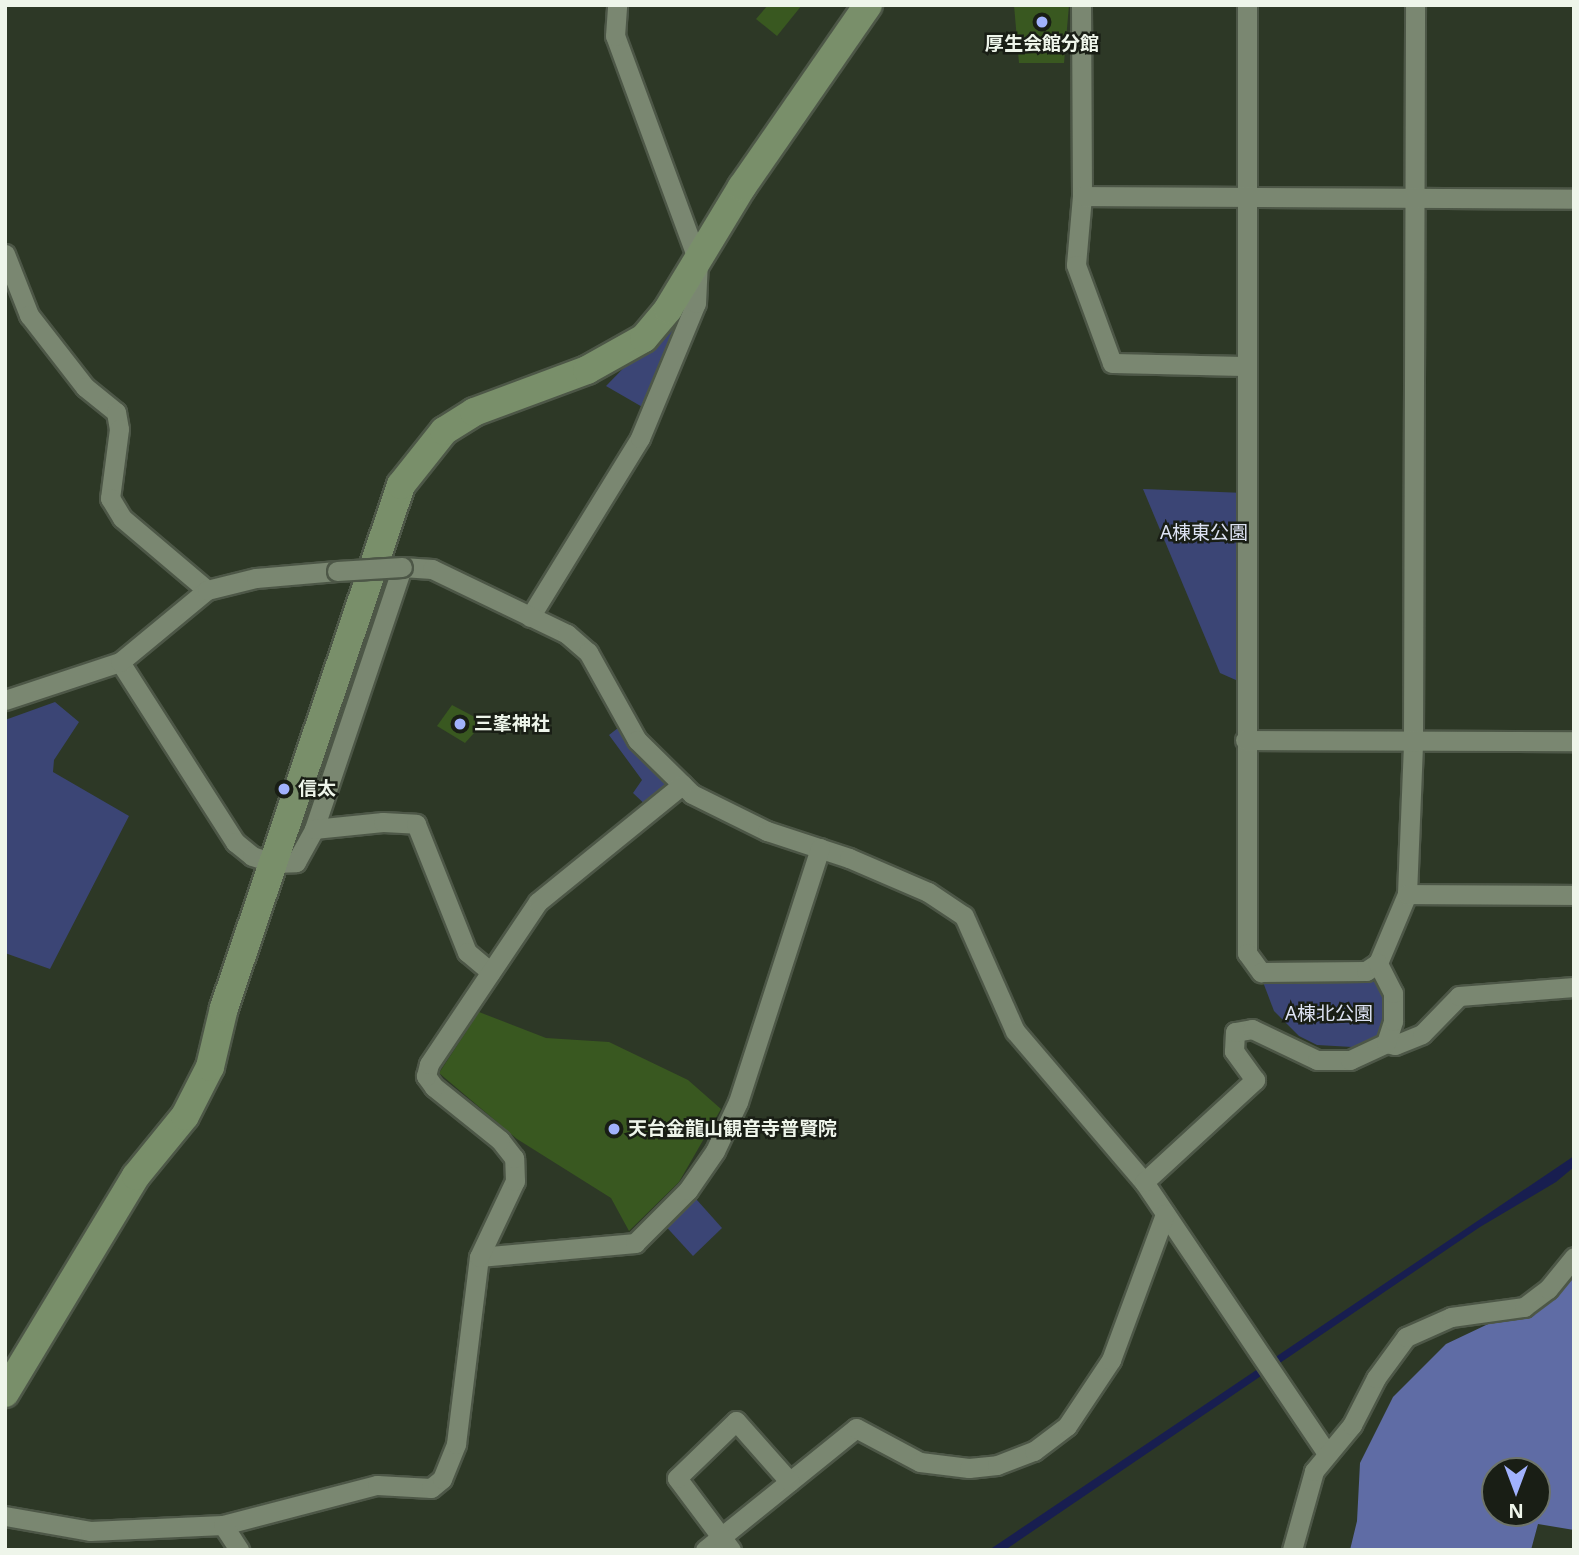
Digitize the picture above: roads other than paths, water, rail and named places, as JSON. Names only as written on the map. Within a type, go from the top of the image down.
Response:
[{"type":"street","points":[[530,617],[640,438],[696,303],[698,261],[680,202],[615,36],[617,5]]},
{"type":"street","points":[[5,1393],[108,1221],[184,1116],[211,1067],[224,1007],[385,523],[401,485],[421,456],[444,431],[474,412],[617,356],[644,338],[668,309],[868,5]]},
{"type":"street","points":[[1081,5],[1082,195],[1076,265],[1112,363],[1244,366]]},
{"type":"street","points":[[1247,5],[1244,366],[1247,953],[1261,972],[1366,971],[1378,963],[1407,894],[1413,742],[1412,197],[1415,5]]},
{"type":"street","points":[[1082,195],[1574,199]]},
{"type":"street","points":[[5,254],[29,315],[85,387],[116,412],[119,429],[110,498],[122,517],[207,590]]},
{"type":"street","points":[[120,662],[221,826],[252,856],[273,863],[296,862],[314,829],[402,567]]},
{"type":"street","points":[[5,700],[120,662],[207,590],[256,578],[402,567],[432,569],[567,634],[588,652],[637,740],[682,785],[734,816],[928,891],[964,916],[1015,1031],[1144,1182],[1327,1453]]},
{"type":"street","points":[[1245,740],[1574,741]]},
{"type":"street","points":[[5,1516],[90,1531],[223,1525],[377,1485],[431,1488],[442,1479],[456,1444],[479,1257],[515,1181],[514,1158],[500,1140],[426,1076],[538,902],[682,785]]},
{"type":"street","points":[[314,829],[383,822],[416,824],[467,952],[491,972]]},
{"type":"street","points":[[479,1257],[635,1243],[688,1190],[715,1151],[738,1102],[820,848]]},
{"type":"street","points":[[1407,894],[1574,895]]},
{"type":"street","points":[[1378,963],[1393,993],[1393,1021],[1386,1042]]},
{"type":"street","points":[[1144,1182],[1255,1080],[1234,1051],[1235,1032],[1252,1029],[1317,1060],[1350,1060],[1386,1042],[1395,1045],[1422,1034],[1459,996],[1574,987]]},
{"type":"street","points":[[705,1550],[726,1543],[790,1482],[856,1428],[920,1462],[969,1468],[997,1465],[1034,1451],[1067,1426],[1111,1360],[1165,1214]]},
{"type":"street","points":[[1292,1550],[1314,1471],[1352,1425],[1376,1378],[1406,1336],[1451,1317],[1524,1307],[1548,1289],[1574,1257]]},
{"type":"street","points":[[726,1543],[677,1478],[736,1421],[790,1482]]},
{"type":"street","points":[[223,1525],[239,1550]]},
{"type":"place","name":"厚生会館分館","points":[[1042,22]]},
{"type":"place","name":"三峯神社","points":[[460,724]]},
{"type":"place","name":"信太","points":[[284,789]]},
{"type":"place","name":"天台金龍山観音寺普賢院","points":[[614,1129]]},
{"type":"park label","name":"A棟東公園","points":[[1204,533]]},
{"type":"park label","name":"A棟北公園","points":[[1329,1014]]}]
